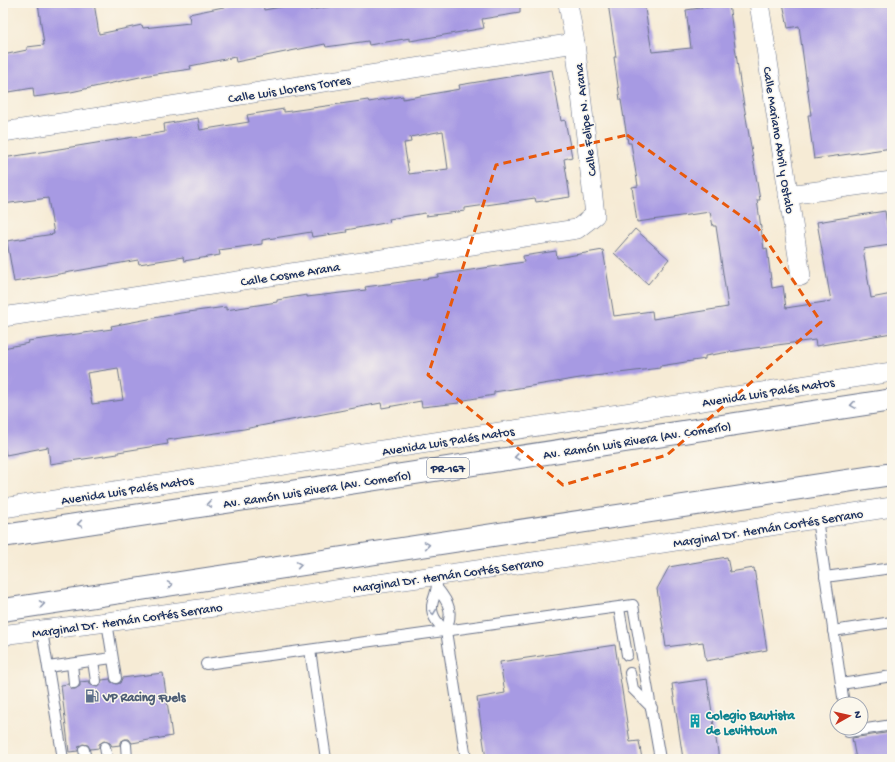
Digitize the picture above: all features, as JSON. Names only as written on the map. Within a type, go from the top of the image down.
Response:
[{"type":"main road","name":"Av. Ramón Luis Rivera (Av. Comerío)","points":[[3,536],[892,400]]},
{"type":"main road","points":[[3,610],[892,474]]},
{"type":"street","name":"Calle Felipe N. Arana","points":[[568,3],[575,44],[595,215],[576,229]]},
{"type":"street","name":"Calle Mariano Abril y Ostalo","points":[[759,3],[801,276]]},
{"type":"street","name":"Calle Luis Llorens Torres","points":[[3,132],[575,44]]},
{"type":"street","points":[[788,195],[892,181]]},
{"type":"street","name":"Calle Cosme Arana","points":[[3,317],[576,229]]},
{"type":"street","name":"Avenida Luis Palés Matos","points":[[3,508],[892,372]]},
{"type":"street","name":"Marginal Dr. Hernán Cortés Serrano","points":[[3,637],[9,634],[436,582],[618,550],[892,507]]},
{"type":"lane","points":[[817,519],[843,696]]},
{"type":"lane","points":[[825,577],[892,568]]},
{"type":"lane","points":[[436,582],[432,604],[434,621],[446,631]]},
{"type":"lane","points":[[436,582],[448,601],[450,618],[446,631],[466,759]]},
{"type":"lane","points":[[206,664],[633,605],[660,759]]},
{"type":"lane","points":[[618,608],[627,655]]},
{"type":"lane","points":[[107,622],[116,678]]},
{"type":"lane","points":[[833,631],[892,622]]},
{"type":"lane","points":[[42,631],[63,759]]},
{"type":"lane","points":[[310,650],[326,759]]},
{"type":"lane","points":[[48,667],[112,658]]},
{"type":"lane","points":[[94,661],[96,681]]},
{"type":"lane","points":[[72,664],[74,683]]},
{"type":"lane","points":[[630,673],[633,689],[652,708]]},
{"type":"lane","points":[[841,684],[892,676]]},
{"type":"lane","points":[[869,729],[892,725]]},
{"type":"lane","points":[[126,745],[127,759]]},
{"type":"lane","points":[[105,747],[107,759]]},
{"type":"highlighted area","points":[[627,135],[758,228],[821,322],[667,455],[563,485],[428,375],[496,165]]},
{"type":"building","points":[[38,3],[94,3],[99,34],[142,25],[143,28],[190,23],[189,14],[243,3],[263,3],[264,10],[309,3],[310,10],[350,3],[520,3],[520,13],[482,19],[484,28],[410,41],[410,38],[369,45],[368,41],[326,47],[325,44],[236,62],[235,57],[190,66],[191,69],[149,75],[71,92],[34,97],[33,88],[3,93],[3,55],[27,50],[27,47],[44,45]]},
{"type":"building","points":[[608,3],[644,3],[652,52],[691,48],[686,10],[729,4],[740,82],[760,200],[757,200],[764,249],[767,248],[772,288],[783,286],[786,308],[831,301],[817,222],[885,211],[890,245],[863,249],[871,298],[892,294],[892,333],[816,346],[815,340],[747,349],[705,356],[705,359],[660,366],[660,368],[586,377],[494,392],[494,395],[459,401],[459,403],[422,407],[421,401],[382,408],[381,403],[244,429],[167,440],[168,444],[118,452],[118,454],[50,464],[48,447],[6,455],[3,440],[3,348],[29,343],[28,341],[112,329],[111,326],[181,313],[226,307],[226,310],[277,302],[277,300],[307,295],[307,297],[366,290],[365,287],[438,277],[438,275],[524,262],[523,256],[556,251],[557,258],[603,250],[614,316],[652,311],[653,319],[728,307],[716,226],[713,226],[710,212],[637,222],[632,187],[638,186],[631,143],[628,143],[620,100],[614,57],[616,57]],"holes":[[[118,368],[123,400],[92,404],[87,373]]]},
{"type":"building","points":[[783,3],[892,3],[892,148],[814,159],[808,115],[811,115],[799,26],[788,28]]},
{"type":"building","points":[[552,70],[561,121],[565,120],[572,157],[564,159],[570,197],[536,202],[535,198],[465,208],[465,211],[426,216],[425,213],[389,219],[390,222],[346,230],[347,232],[312,237],[311,232],[262,240],[262,244],[219,250],[220,255],[184,261],[183,257],[139,264],[138,260],[14,282],[7,241],[54,234],[48,198],[3,204],[3,158],[165,132],[164,124],[198,118],[200,130],[249,122],[247,115],[284,109],[284,112],[368,100],[369,102],[403,96],[403,99],[460,89],[459,85]],"holes":[[[443,131],[448,169],[409,174],[404,143],[411,142],[410,137]]]},
{"type":"building","points":[[635,229],[669,259],[648,284],[614,253]]},
{"type":"building","points":[[727,557],[730,572],[754,568],[767,650],[706,661],[703,642],[666,647],[657,589],[669,567]]},
{"type":"building","points":[[615,645],[630,742],[639,741],[642,759],[486,759],[477,698],[505,693],[500,662]]},
{"type":"building","points":[[163,673],[172,736],[132,743],[129,739],[125,739],[120,742],[120,745],[112,746],[110,743],[104,741],[99,744],[99,748],[90,749],[88,745],[83,744],[79,746],[78,751],[69,752],[61,685],[68,684],[71,689],[75,689],[80,686],[80,682],[89,681],[91,685],[97,687],[100,686],[102,680],[110,679],[111,682],[117,684],[120,683],[122,678]]},
{"type":"building","name":"Colegio Bautista de Levittown","points":[[707,679],[719,759],[683,759],[672,684]]},
{"type":"building","points":[[892,732],[892,759],[856,759],[852,738]]},
{"type":"place","name":"VP Racing Fuels","points":[[92,696]]},
{"type":"place","name":"Colegio Bautista de Levittown","points":[[695,721]]}]
